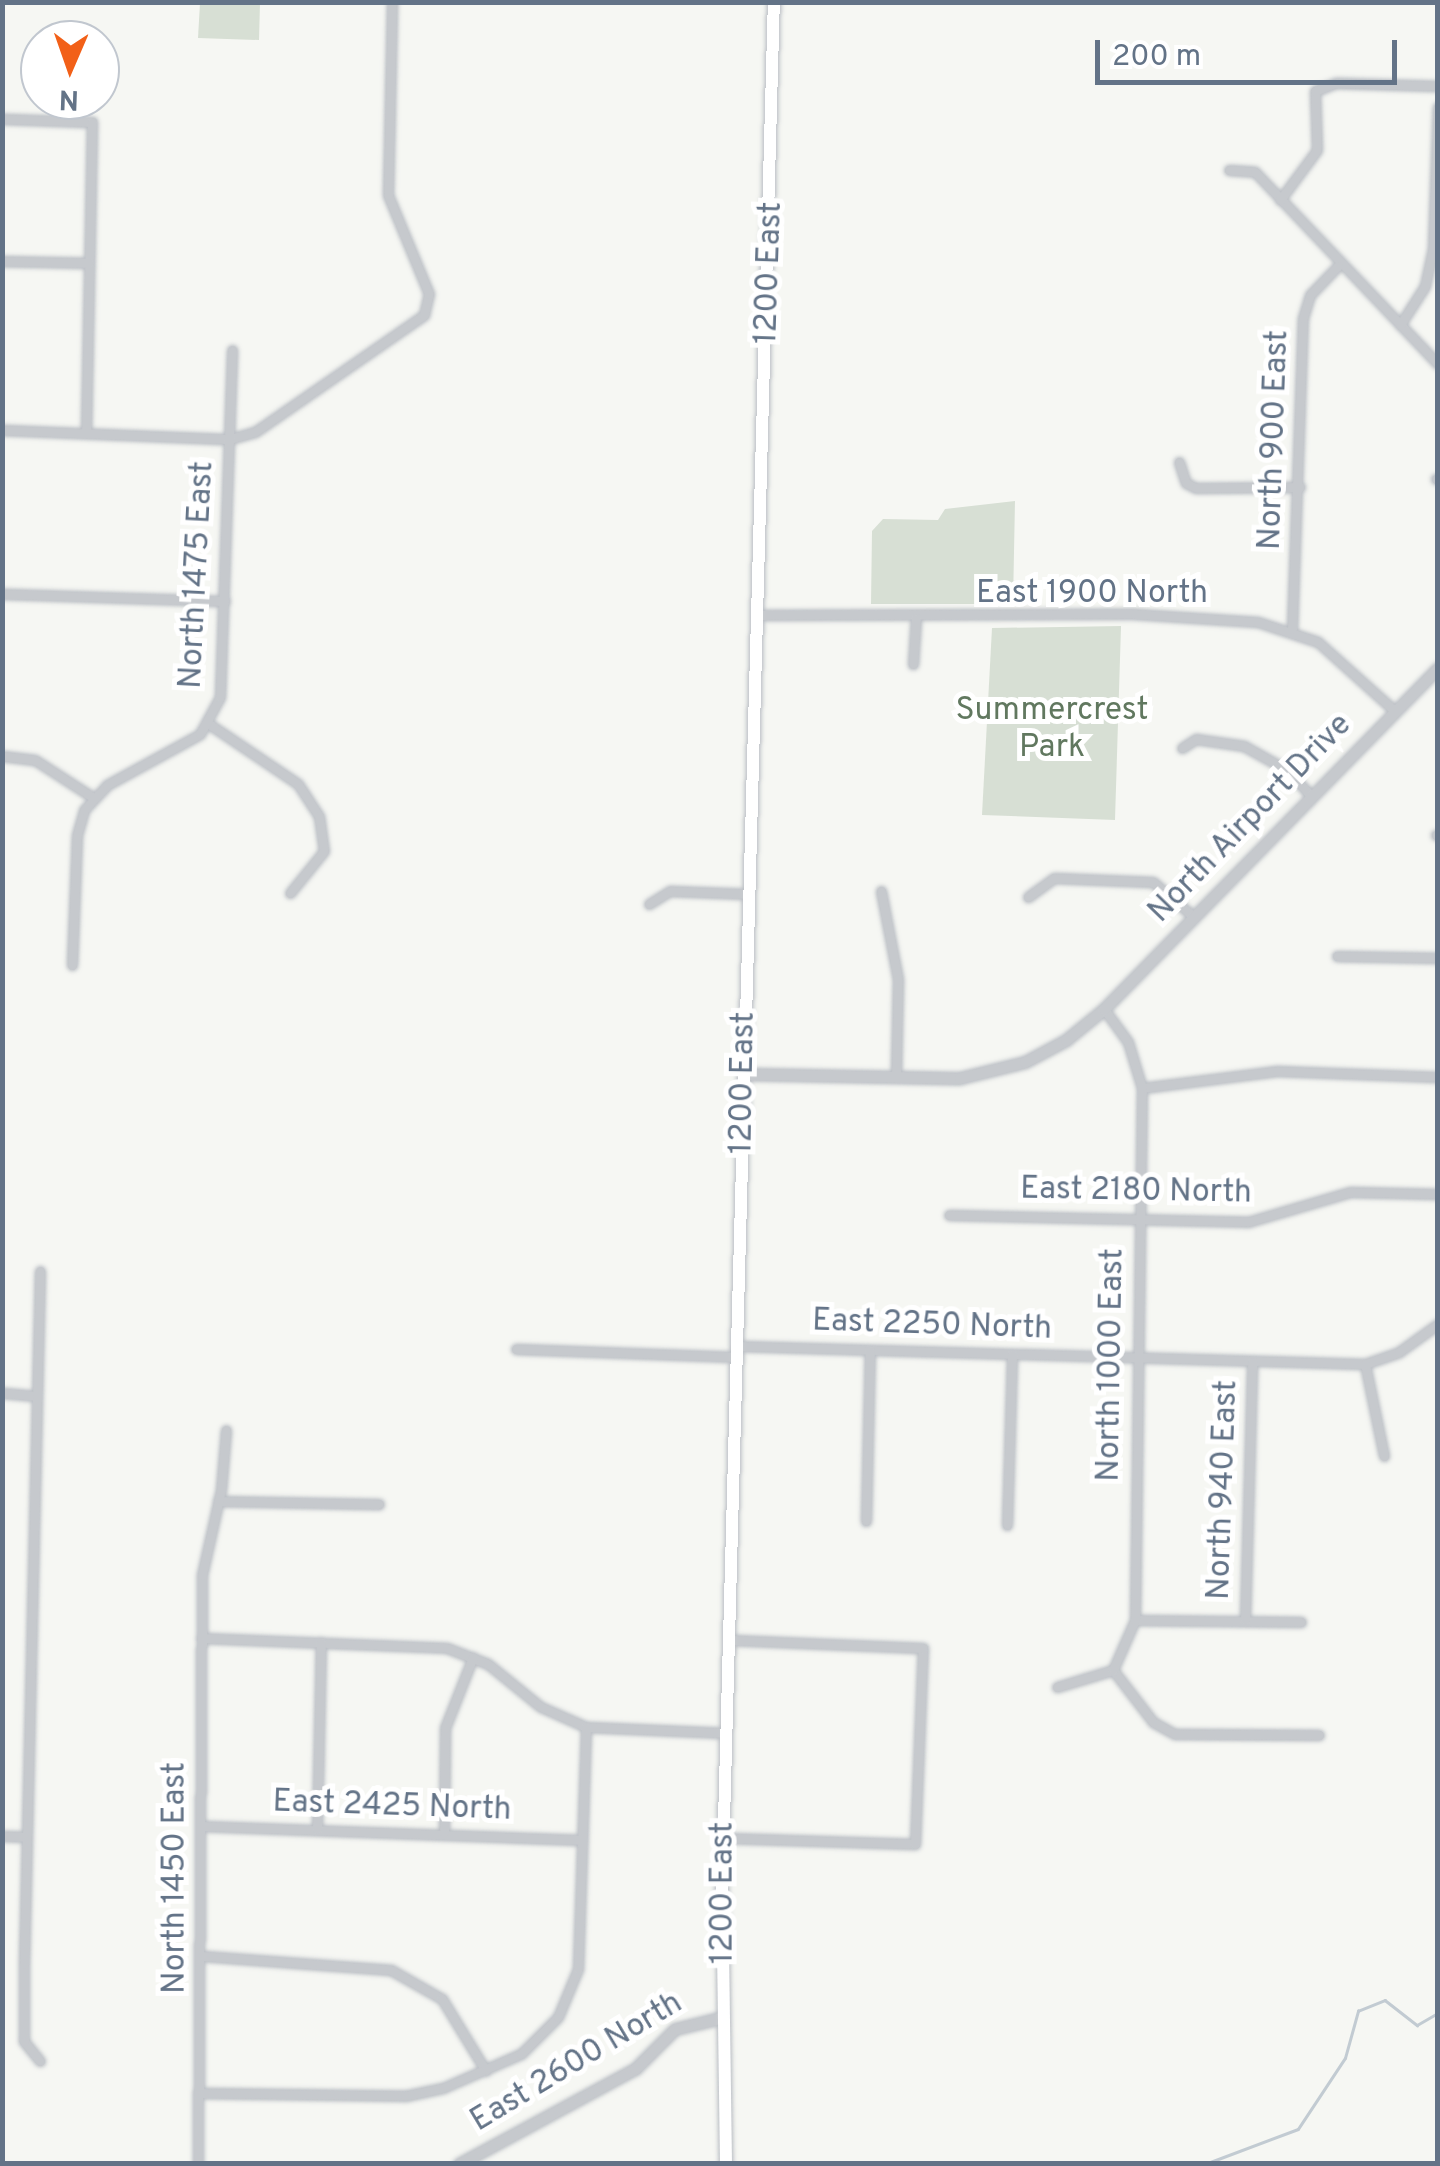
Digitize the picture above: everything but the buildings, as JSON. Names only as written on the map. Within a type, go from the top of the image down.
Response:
[{"type":"main road","name":"1200 East","points":[[726,2164],[724,1838],[774,2]]},
{"type":"street","points":[[2,430],[230,439],[255,432],[304,402],[424,315],[429,294],[388,195],[392,2]]},
{"type":"street","points":[[1280,200],[1317,150],[1316,91],[1347,82],[1438,86]]},
{"type":"street","points":[[1400,325],[1425,286],[1434,249],[1438,107]]},
{"type":"street","points":[[2,119],[92,122],[86,433]]},
{"type":"street","points":[[1229,170],[1254,172],[1338,266],[1438,364]]},
{"type":"street","points":[[2,261],[89,263]]},
{"type":"street","name":"North 900 East","points":[[1292,629],[1303,318],[1310,296],[1338,266]]},
{"type":"street","name":"North 1475 East","points":[[94,798],[210,724],[220,697],[232,350]]},
{"type":"street","points":[[1179,462],[1186,483],[1196,488],[1300,487]]},
{"type":"street","points":[[2,594],[224,601]]},
{"type":"street","name":"East 1900 North","points":[[758,614],[916,618],[1135,614],[1292,629],[1330,651],[1395,711]]},
{"type":"street","points":[[913,664],[916,618]]},
{"type":"street","name":"North Airport Drive","points":[[744,1074],[896,1078],[996,1071],[1066,1040],[1104,1010],[1438,668]]},
{"type":"street","points":[[210,724],[312,801],[324,851],[290,893]]},
{"type":"street","points":[[1182,748],[1196,740],[1244,746],[1274,760],[1312,797]]},
{"type":"street","points":[[2,756],[35,760],[94,798],[77,835],[72,965]]},
{"type":"street","points":[[1028,897],[1054,878],[1153,882],[1194,917]]},
{"type":"street","points":[[880,891],[898,979],[896,1078]]},
{"type":"street","points":[[649,904],[670,892],[749,894]]},
{"type":"street","points":[[1337,956],[1438,958]]},
{"type":"street","name":"North 1000 East","points":[[1104,1010],[1128,1042],[1142,1088],[1135,1357],[1135,1620],[1113,1670]]},
{"type":"street","points":[[1142,1088],[1277,1071],[1438,1077]]},
{"type":"street","name":"East 2180 North","points":[[949,1215],[1248,1222],[1350,1192],[1438,1194]]},
{"type":"street","points":[[40,1271],[24,2041],[40,2061]]},
{"type":"street","points":[[1384,1456],[1365,1364],[1399,1352],[1438,1324]]},
{"type":"street","name":"East 2250 North","points":[[516,1350],[870,1350],[1365,1364]]},
{"type":"street","points":[[866,1521],[870,1350]]},
{"type":"street","points":[[1007,1525],[1012,1354]]},
{"type":"street","name":"North 940 East","points":[[1245,1620],[1252,1362]]},
{"type":"street","points":[[2,1394],[35,1396]]},
{"type":"street","name":"North 1450 East","points":[[198,2164],[201,1592],[203,1554],[218,1500],[226,1430]]},
{"type":"street","points":[[218,1500],[380,1504]]},
{"type":"street","points":[[1135,1620],[1301,1622]]},
{"type":"street","points":[[202,1638],[447,1648],[473,1657],[541,1707],[586,1726],[727,1732]]},
{"type":"street","points":[[724,1838],[916,1844],[923,1648],[730,1640]]},
{"type":"street","points":[[317,1830],[321,1642]]},
{"type":"street","points":[[444,1832],[445,1728],[473,1657]]},
{"type":"street","points":[[1057,1687],[1113,1670],[1153,1722],[1175,1734],[1319,1735]]},
{"type":"street","points":[[201,2092],[405,2096],[443,2088],[521,2054],[558,2017],[578,1970],[586,1726]]},
{"type":"street","name":"East 2425 North","points":[[200,1826],[582,1840]]},
{"type":"street","points":[[2,1836],[26,1837]]},
{"type":"street","points":[[202,1956],[391,1970],[442,1999],[486,2071]]},
{"type":"street","name":"East 2600 North","points":[[460,2164],[634,2068],[675,2029],[724,2017]]},
{"type":"green space","points":[[200,3],[260,3],[259,40],[198,38]]},
{"type":"green space","points":[[1015,501],[1013,604],[871,604],[872,531],[883,519],[938,520],[945,509]]},
{"type":"green space","name":"Summercrest Park","points":[[1121,626],[1115,820],[982,815],[992,628]]},
{"type":"waterway","points":[[1205,2164],[1298,2129],[1345,2058],[1358,2011],[1385,2000],[1417,2025],[1438,2013]]}]
